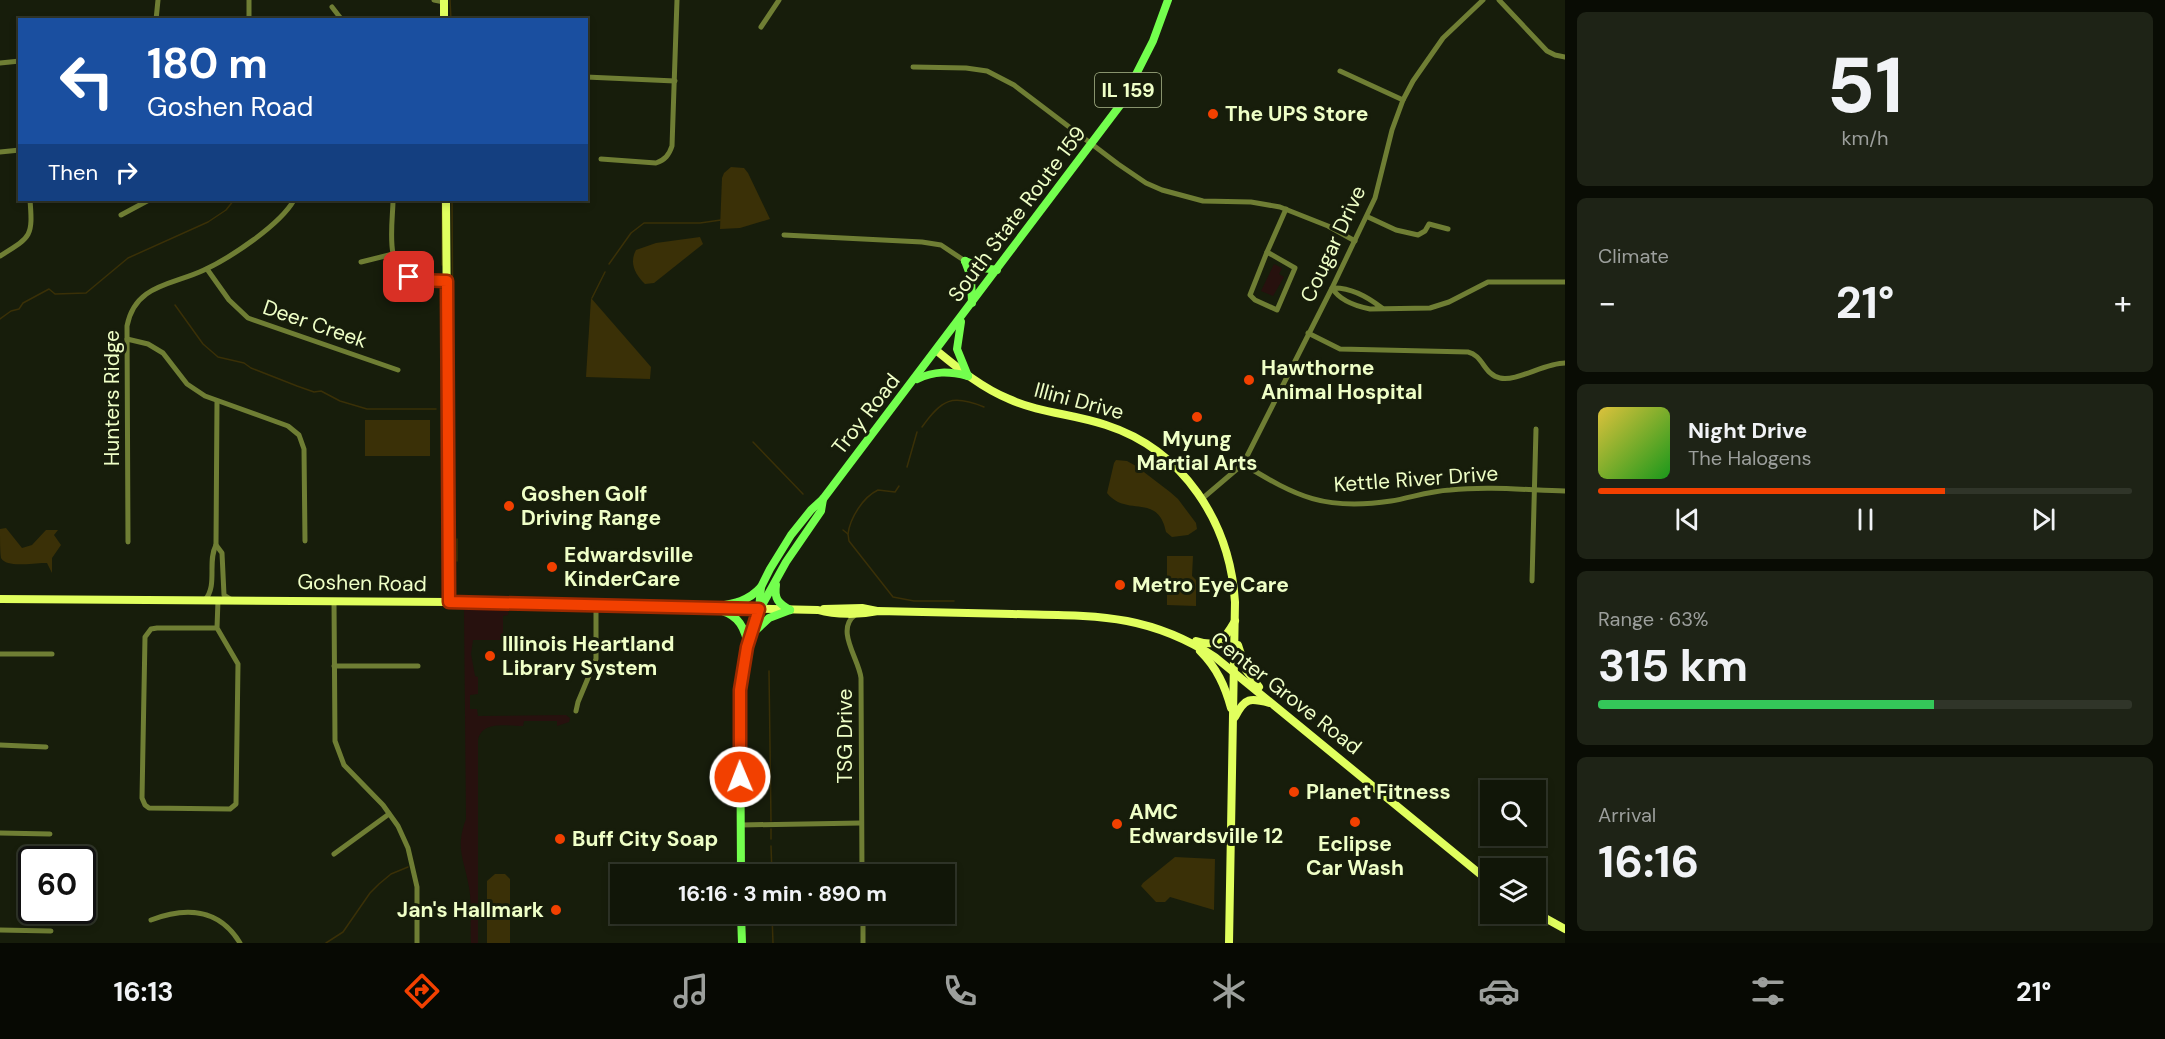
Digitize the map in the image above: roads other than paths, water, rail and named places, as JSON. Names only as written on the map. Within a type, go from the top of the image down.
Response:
[{"type":"main road","name":"South State Route 159","points":[[937,351],[1121,104],[1157,32],[1168,0]]},
{"type":"main road","points":[[965,261],[983,268],[997,270]]},
{"type":"main road","points":[[965,261],[970,272],[972,303]]},
{"type":"main road","points":[[963,315],[957,349],[968,376]]},
{"type":"main road","name":"Troy Road","points":[[759,609],[761,587],[791,535],[823,499],[937,351]]},
{"type":"main road","points":[[915,380],[942,371],[968,376]]},
{"type":"main road","name":"Troy Road","points":[[741,864],[740,690],[747,647],[759,609],[806,530],[821,511],[823,499]]},
{"type":"main road","points":[[776,580],[775,598],[790,610]]},
{"type":"main road","points":[[709,608],[743,601],[761,587]]},
{"type":"main road","points":[[709,608],[732,614],[736,618],[744,629],[747,647]]},
{"type":"main road","points":[[750,637],[762,623],[790,610]]},
{"type":"main road","points":[[741,924],[742,943]]},
{"type":"street","points":[[156,18],[158,0]]},
{"type":"street","points":[[249,0],[249,18]]},
{"type":"street","points":[[434,0],[444,1],[444,18]]},
{"type":"street","points":[[601,159],[656,163],[668,156],[672,146],[677,0]]},
{"type":"street","points":[[761,27],[780,0]]},
{"type":"street","name":"Cougar Drive","points":[[1203,498],[1243,464],[1368,217],[1381,178],[1392,130],[1403,100],[1433,50],[1482,0]]},
{"type":"street","points":[[1499,0],[1547,51],[1565,57]]},
{"type":"street","points":[[332,7],[340,18]]},
{"type":"street","points":[[0,63],[18,61]]},
{"type":"street","points":[[913,67],[966,68],[987,71],[1000,76],[1146,183],[1178,196],[1203,201],[1251,202],[1286,209],[1328,226],[1355,242]]},
{"type":"street","points":[[1340,71],[1403,100]]},
{"type":"street","points":[[588,77],[675,81]]},
{"type":"street","points":[[0,152],[18,150]]},
{"type":"street","points":[[0,256],[26,239],[29,234],[32,222],[30,201]]},
{"type":"street","points":[[121,215],[147,201]]},
{"type":"street","name":"Hunters Ridge","points":[[128,542],[129,318],[142,298],[158,287],[207,269],[238,250],[262,232],[293,201]]},
{"type":"street","points":[[393,201],[393,254],[398,269],[415,280],[447,281]]},
{"type":"street","points":[[446,201],[449,602]]},
{"type":"street","points":[[1267,252],[1295,268],[1277,310],[1250,295],[1267,252],[1286,209]]},
{"type":"street","points":[[1368,217],[1396,230],[1418,235],[1425,231],[1429,224],[1448,229]]},
{"type":"street","points":[[784,235],[934,244],[947,249],[965,261]]},
{"type":"street","points":[[361,262],[393,254]]},
{"type":"street","name":"Deer Creek","points":[[207,269],[229,300],[248,318],[398,370]]},
{"type":"street","points":[[1382,308],[1353,291],[1342,287],[1332,288],[1337,296],[1360,307],[1382,308],[1430,308],[1449,302],[1488,282],[1565,282]]},
{"type":"street","points":[[1308,333],[1340,349],[1468,352],[1477,356],[1490,373],[1499,378],[1514,377],[1546,365],[1565,363]]},
{"type":"street","points":[[128,339],[156,348],[187,384],[217,402],[281,423],[299,435],[304,449],[305,541]]},
{"type":"street","name":"Illini Drive","points":[[937,351],[968,376],[994,392],[1023,405],[1047,412],[1085,418],[1130,434],[1164,456],[1203,498],[1224,542],[1232,571],[1236,620],[1228,943]]},
{"type":"street","points":[[205,600],[212,589],[212,553],[216,545],[217,402]]},
{"type":"street","points":[[1532,581],[1536,429]]},
{"type":"street","name":"Kettle River Drive","points":[[1243,464],[1290,492],[1325,502],[1357,504],[1379,502],[1460,489],[1565,491]]},
{"type":"street","points":[[216,545],[222,553],[224,595],[232,600]]},
{"type":"street","name":"Goshen Road","points":[[0,599],[449,602],[759,609]]},
{"type":"street","points":[[217,628],[157,628],[152,629],[145,637],[142,798],[145,806],[149,808],[233,808],[237,802],[238,664],[217,628],[218,600]]},
{"type":"street","points":[[334,601],[334,731],[338,752],[344,765],[376,797],[404,838],[415,874],[417,943]]},
{"type":"street","points":[[576,711],[596,659],[596,605]]},
{"type":"street","name":"Center Grove Road","points":[[759,609],[818,610],[844,607],[878,611],[1114,618],[1152,626],[1186,640],[1234,671],[1480,874]]},
{"type":"street","name":"Center Grove Road","points":[[818,610],[829,613],[868,614],[878,611]]},
{"type":"street","name":"TSG Drive","points":[[862,864],[860,669],[847,636],[853,616],[868,614]]},
{"type":"street","points":[[1186,640],[1206,644],[1218,643],[1227,635],[1236,620]]},
{"type":"street","points":[[1236,620],[1236,638],[1242,661],[1246,670],[1272,702]]},
{"type":"street","points":[[1186,640],[1216,669],[1222,680],[1233,718]]},
{"type":"street","points":[[0,654],[52,654]]},
{"type":"street","points":[[334,666],[418,666]]},
{"type":"street","points":[[1233,718],[1247,700],[1272,702]]},
{"type":"street","points":[[0,745],[46,747]]},
{"type":"street","points":[[333,854],[389,814]]},
{"type":"street","points":[[741,825],[861,823]]},
{"type":"street","points":[[0,833],[50,834]]},
{"type":"street","points":[[151,920],[175,912],[197,912],[224,925],[240,943]]},
{"type":"street","points":[[1546,919],[1565,929]]},
{"type":"street","points":[[863,924],[863,943]]},
{"type":"street","points":[[0,930],[51,931]]},
{"type":"waterway","points":[[450,0],[451,18]]},
{"type":"waterway","points":[[0,319],[49,289],[55,294],[86,293],[128,258],[208,222],[226,210],[233,201]]},
{"type":"waterway","points":[[442,201],[442,265]]},
{"type":"waterway","points":[[452,201],[454,506]]},
{"type":"waterway","points":[[609,264],[631,233],[644,223],[700,223],[721,220]]},
{"type":"waterway","points":[[592,298],[605,272]]},
{"type":"waterway","points":[[442,297],[444,409]]},
{"type":"waterway","points":[[175,305],[203,344],[218,357],[244,363],[251,368],[297,386],[314,392],[321,391],[340,401],[367,409],[436,409]]},
{"type":"waterway","points":[[922,427],[936,410],[948,402],[964,401],[984,407]]},
{"type":"waterway","points":[[907,467],[917,432]]},
{"type":"waterway","points":[[753,442],[803,494]]},
{"type":"waterway","points":[[848,534],[854,515],[872,493],[878,490],[895,492],[899,486]]},
{"type":"waterway","points":[[843,530],[893,597],[914,601],[954,601]]},
{"type":"waterway","points":[[457,539],[457,561]]},
{"type":"waterway","points":[[769,671],[771,821]]},
{"type":"waterway","points":[[771,829],[771,839]]},
{"type":"waterway","points":[[771,846],[772,864]]},
{"type":"waterway","points":[[326,943],[343,932],[379,884],[391,874],[408,867]]},
{"type":"waterway","points":[[772,924],[773,943]]},
{"type":"place","name":"The UPS Store","points":[[1213,114]]},
{"type":"place","name":"Hawthorne Animal Hospital","points":[[1249,380]]},
{"type":"place","name":"Myung Martial Arts","points":[[1197,417]]},
{"type":"place","name":"Goshen Golf Driving Range","points":[[509,506]]},
{"type":"place","name":"Edwardsville KinderCare","points":[[552,567]]},
{"type":"place","name":"Metro Eye Care","points":[[1120,585]]},
{"type":"place","name":"Illinois Heartland Library System","points":[[490,656]]},
{"type":"place","name":"Planet Fitness","points":[[1294,792]]},
{"type":"place","name":"Eclipse Car Wash","points":[[1355,822]]},
{"type":"place","name":"AMC Edwardsville 12","points":[[1117,824]]},
{"type":"place","name":"Buff City Soap","points":[[560,839]]},
{"type":"place","name":"Jan's Hallmark","points":[[556,910]]}]
